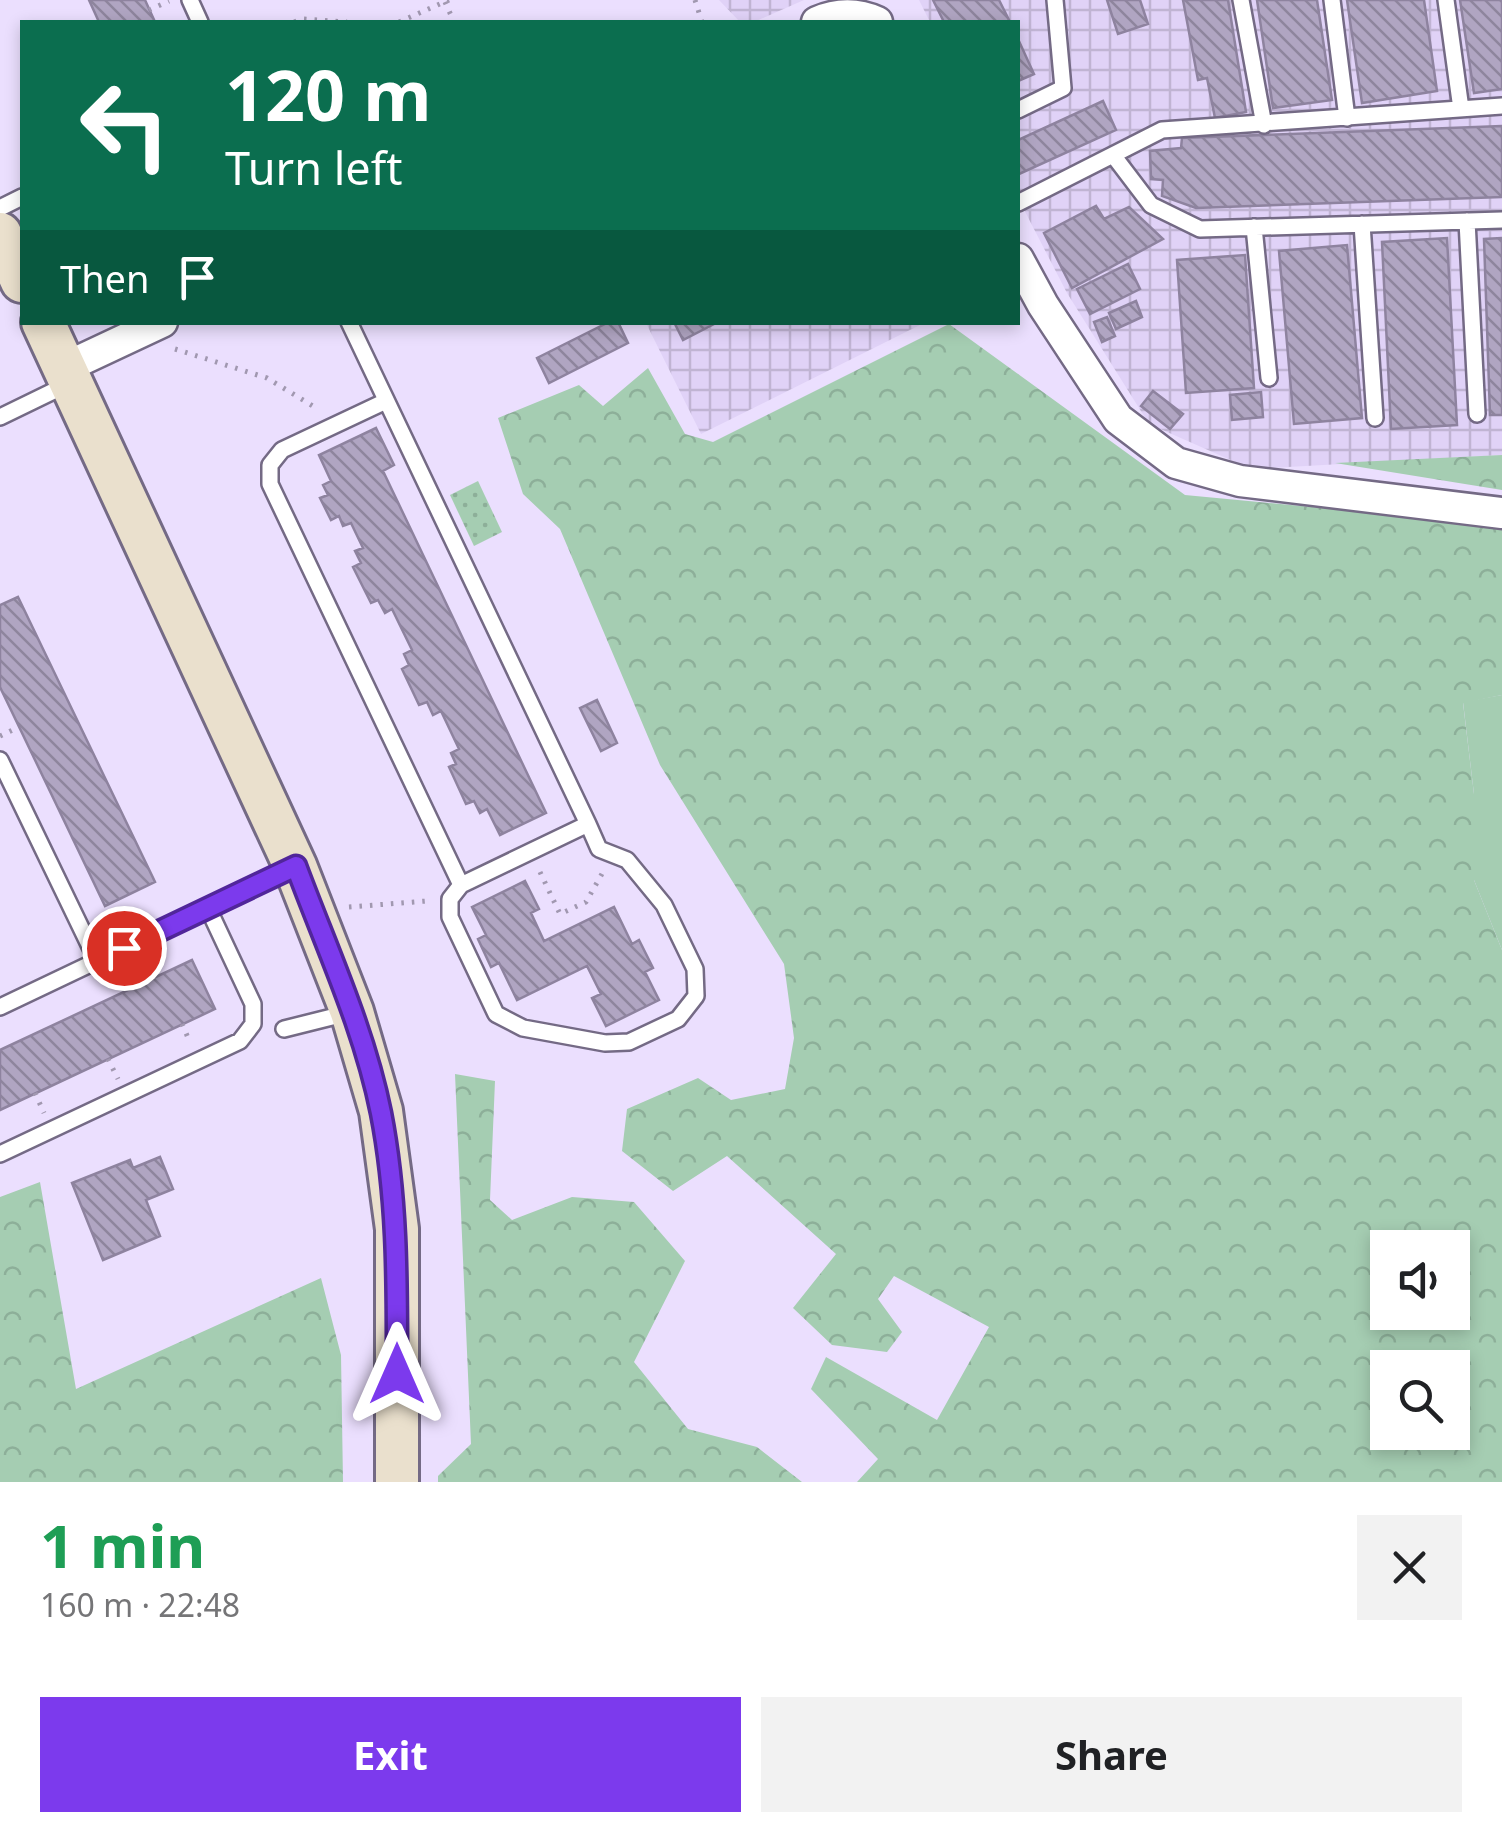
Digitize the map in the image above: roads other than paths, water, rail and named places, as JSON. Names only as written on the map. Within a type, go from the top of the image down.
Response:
[{"type":"main road","points":[[0,234],[20,276]]},
{"type":"main road","points":[[44,325],[296,866],[352,1012],[381,1112],[397,1230],[396,1482]]},
{"type":"street","points":[[821,20],[859,14],[872,20]]},
{"type":"street","points":[[1020,263],[1118,420],[1176,463],[1240,481],[1502,513]]},
{"type":"street","points":[[68,375],[156,325]]},
{"type":"lane","points":[[1020,109],[1063,88],[1056,0]]},
{"type":"lane","points":[[1241,0],[1264,125]]},
{"type":"lane","points":[[1332,0],[1348,118]]},
{"type":"lane","points":[[1446,0],[1462,109]]},
{"type":"lane","points":[[1020,202],[1162,130],[1502,106]]},
{"type":"lane","points":[[1113,155],[1150,205],[1200,229],[1502,220]]},
{"type":"lane","points":[[1467,221],[1477,414]]},
{"type":"lane","points":[[1362,224],[1375,418]]},
{"type":"lane","points":[[1254,227],[1269,378]]},
{"type":"lane","points":[[349,325],[600,849],[627,860],[664,905],[695,968],[696,996],[678,1019],[630,1042],[604,1043],[523,1028],[496,1014],[450,918],[450,899],[461,885],[588,824]]},
{"type":"lane","points":[[0,417],[68,375]]},
{"type":"lane","points":[[386,401],[282,450],[270,465],[270,484],[461,885]]},
{"type":"lane","points":[[0,760],[97,961]]},
{"type":"lane","points":[[0,1007],[296,866]]},
{"type":"lane","points":[[0,1154],[240,1041],[253,1024],[253,1004],[208,908]]},
{"type":"lane","points":[[284,1029],[352,1012]]}]
